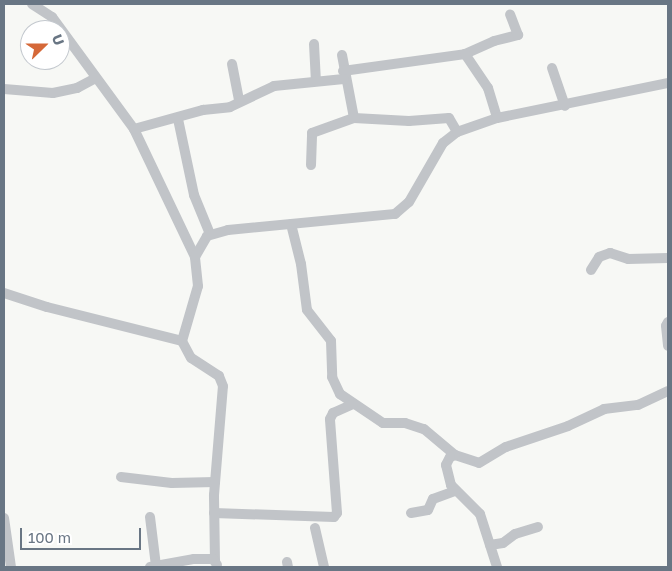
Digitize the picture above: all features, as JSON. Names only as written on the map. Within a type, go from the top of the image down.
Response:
[{"type":"street","points":[[32,4],[52,17],[134,129],[156,181],[195,256],[198,286],[182,341],[191,358],[219,376],[224,386],[215,482],[216,564],[186,560],[153,567],[150,517]]},
{"type":"street","points":[[134,129],[178,119],[204,110],[230,107],[239,101],[274,86],[465,54],[494,41],[518,35],[510,14]]},
{"type":"street","points":[[314,44],[316,80]]},
{"type":"street","points":[[465,54],[488,88],[497,118]]},
{"type":"street","points":[[342,55],[344,75],[354,118]]},
{"type":"street","points":[[232,64],[239,101]]},
{"type":"street","points":[[552,68],[565,106]]},
{"type":"street","points":[[4,89],[52,93],[77,88],[96,78]]},
{"type":"street","points":[[195,256],[210,234],[291,224],[387,216],[402,211],[443,143],[457,132],[497,118],[565,106],[668,83]]},
{"type":"street","points":[[311,166],[312,133],[354,118],[409,121],[448,118],[457,132]]},
{"type":"street","points":[[178,119],[194,194],[210,234]]},
{"type":"street","points":[[291,224],[301,264],[306,310],[330,338],[332,376],[340,394],[383,423],[405,423],[424,429],[455,455],[479,463],[506,447],[568,426],[604,409],[638,405],[668,391]]},
{"type":"street","points":[[591,270],[599,257],[610,253],[628,259],[668,258]]},
{"type":"street","points":[[4,293],[47,308],[182,341]]},
{"type":"street","points":[[668,322],[666,326],[668,346]]},
{"type":"street","points":[[214,513],[334,517],[337,514],[330,419],[333,413],[353,404]]},
{"type":"street","points":[[455,455],[446,465],[455,491],[480,514],[497,567]]},
{"type":"street","points":[[121,477],[172,483],[215,482]]},
{"type":"street","points":[[411,513],[428,510],[433,499],[455,491]]},
{"type":"street","points":[[4,518],[11,567]]},
{"type":"street","points":[[490,545],[503,543],[515,534],[538,527]]},
{"type":"street","points":[[315,528],[324,567]]}]
